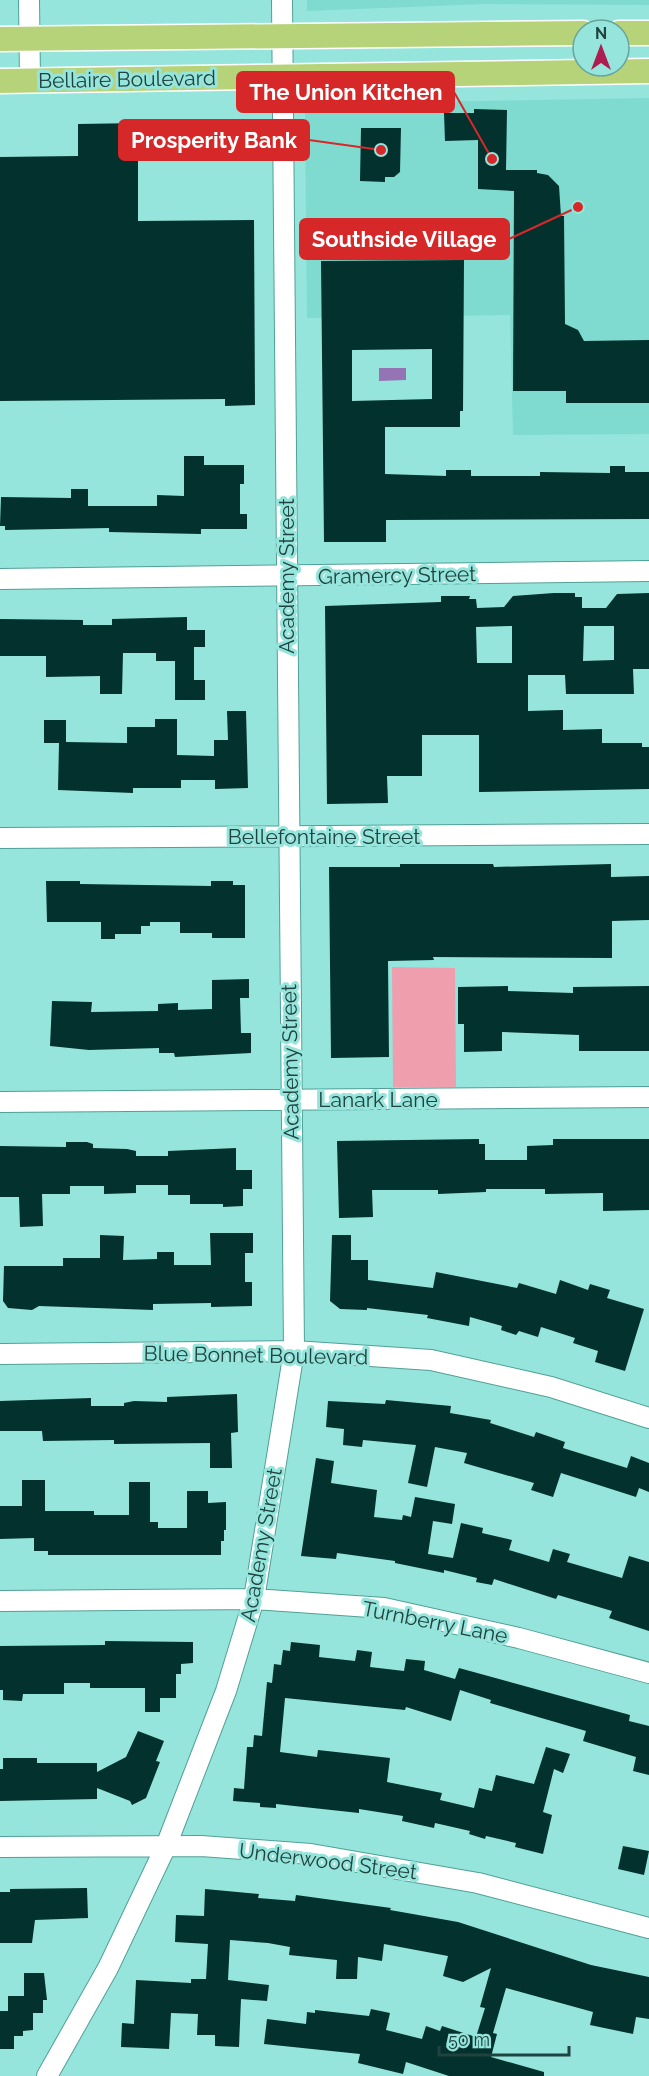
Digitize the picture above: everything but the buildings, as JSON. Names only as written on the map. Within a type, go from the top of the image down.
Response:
[{"type":"main road","name":"Bellaire Boulevard","points":[[0,39],[282,34],[571,33]]},
{"type":"main road","points":[[631,33],[649,33]]},
{"type":"main road","name":"Bellaire Boulevard","points":[[0,81],[649,71]]},
{"type":"street","points":[[29,0],[30,80]]},
{"type":"street","name":"Academy Street","points":[[47,2076],[108,1968],[166,1846],[226,1691],[254,1599],[294,1351],[285,576],[282,0]]},
{"type":"street","name":"Gramercy Street","points":[[0,579],[649,571]]},
{"type":"street","name":"Bellefontaine Street","points":[[0,838],[649,834]]},
{"type":"street","name":"Lanark Lane","points":[[0,1102],[649,1098]]},
{"type":"street","name":"Blue Bonnet Boulevard","points":[[0,1354],[294,1351],[431,1360],[551,1387],[649,1418]]},
{"type":"street","name":"Turnberry Lane","points":[[0,1601],[254,1599],[384,1608],[519,1638],[649,1673]]},
{"type":"street","name":"Underwood Street","points":[[0,1847],[166,1846],[311,1854],[478,1883],[649,1928]]},
{"type":"shaded area","points":[[307,0],[649,0],[649,5],[485,4],[307,11]]},
{"type":"shaded area","points":[[649,98],[649,434],[513,435],[510,315],[307,318],[305,113],[308,104]]},
{"type":"shaded area","points":[[379,368],[406,368],[406,380],[379,381]]},
{"type":"shaded area","points":[[392,967],[455,968],[456,1087],[393,1087]]},
{"type":"place","name":"Prosperity Bank","points":[[381,150]]},
{"type":"place","name":"The Union Kitchen","points":[[492,159]]},
{"type":"place","name":"Southside Village","points":[[578,207]]}]
